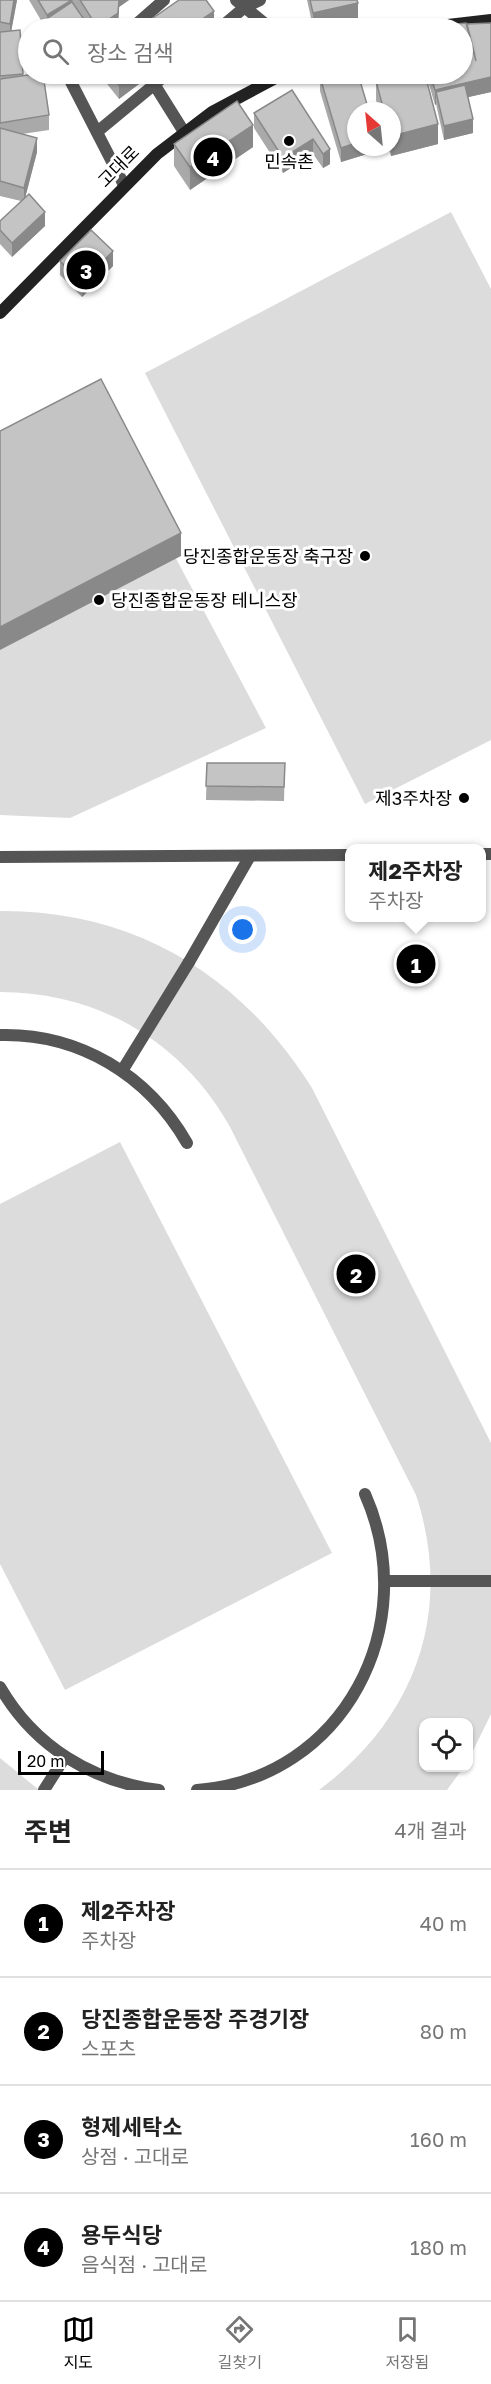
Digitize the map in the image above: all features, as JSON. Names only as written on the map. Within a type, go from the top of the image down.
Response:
[{"type":"street","points":[[143,18],[164,0]]},
{"type":"street","points":[[229,18],[241,4],[260,0]]},
{"type":"street","points":[[241,4],[258,18]]},
{"type":"street","points":[[473,22],[491,20]]},
{"type":"street","points":[[72,84],[124,185]]},
{"type":"street","points":[[97,132],[154,84],[184,132]]},
{"type":"street","name":"고대로","points":[[0,313],[124,185],[184,132],[239,96],[263,84]]},
{"type":"street","points":[[0,857],[345,855]]},
{"type":"street","points":[[123,1071],[250,856]]},
{"type":"street","points":[[0,1035],[32,1036],[61,1042],[96,1055],[123,1071],[152,1094],[187,1143]]},
{"type":"street","points":[[197,1790],[228,1785],[264,1773],[297,1754],[331,1725],[357,1689],[371,1662],[381,1626],[386,1581],[380,1537],[365,1494]]},
{"type":"street","points":[[386,1581],[491,1581]]},
{"type":"street","points":[[0,1687],[29,1727],[65,1757],[110,1780],[159,1790]]},
{"type":"street","points":[[44,1790],[65,1757]]},
{"type":"shaded area","name":"당진종합운동장 축구장","points":[[451,212],[491,289],[491,740],[365,804],[145,373]]},
{"type":"shaded area","name":"당진종합운동장 테니스장","points":[[102,419],[266,728],[70,818],[0,815],[0,471]]},
{"type":"shaded area","points":[[0,911],[49,914],[96,922],[139,937],[180,957],[218,982],[252,1013],[284,1048],[312,1088],[491,1443],[491,1714],[473,1751],[473,1718],[419,1718],[419,1772],[460,1772],[447,1790],[319,1790],[353,1761],[380,1730],[402,1696],[418,1659],[428,1620],[431,1580],[427,1538],[416,1495],[229,1125],[209,1095],[187,1069],[161,1046],[133,1027],[103,1012],[70,1001],[36,994],[0,992]]},
{"type":"shaded area","points":[[120,1142],[332,1553],[65,1690],[0,1564],[0,1204]]},
{"type":"shaded area","points":[[0,1758],[39,1790],[0,1790]]},
{"type":"building","points":[[0,0],[14,0],[10,24],[0,22]]},
{"type":"building","points":[[38,0],[72,0],[47,15]]},
{"type":"building","points":[[80,0],[119,0],[118,13],[110,18],[91,18]]},
{"type":"building","points":[[179,0],[206,0],[214,11],[204,18],[153,18]]},
{"type":"building","points":[[310,0],[357,0],[358,3],[313,13]]},
{"type":"building","points":[[72,2],[83,18],[48,18]]},
{"type":"building","points":[[491,23],[491,77],[473,81],[473,50],[476,61],[473,49],[473,24]]},
{"type":"building","points":[[18,30],[18,74],[0,76],[0,32]]},
{"type":"building","points":[[18,76],[18,84],[44,84],[49,115],[0,123],[0,79]]},
{"type":"building","points":[[322,84],[361,84],[366,102],[347,102],[347,146],[341,148]]},
{"type":"building","points":[[377,84],[428,84],[438,124],[401,134],[401,102],[382,102]]},
{"type":"building","points":[[433,84],[461,84],[435,90]]},
{"type":"building","points":[[465,85],[473,119],[444,126],[436,92]]},
{"type":"building","points":[[292,90],[330,149],[323,154],[313,139],[283,158],[254,113]]},
{"type":"building","points":[[237,101],[253,125],[190,167],[174,144]]},
{"type":"building","points":[[0,128],[37,138],[24,188],[0,181]]},
{"type":"building","points":[[29,194],[45,212],[12,243],[0,230],[0,221]]},
{"type":"building","points":[[91,230],[113,251],[82,283],[60,261]]},
{"type":"building","points":[[101,379],[181,533],[0,627],[0,431]]},
{"type":"building","points":[[207,763],[285,763],[284,787],[206,786]]},
{"type":"place","name":"민속촌","points":[[289,141]]},
{"type":"place","name":"용두식당","points":[[213,157]]},
{"type":"place","name":"형제세탁소","points":[[86,270]]},
{"type":"place","name":"당진종합운동장 축구장","points":[[365,556]]},
{"type":"place","name":"당진종합운동장 테니스장","points":[[99,600]]},
{"type":"place","name":"제3주차장","points":[[464,798]]},
{"type":"place","name":"제2주차장","points":[[416,964]]},
{"type":"place","name":"당진종합운동장 주경기장","points":[[356,1274]]}]
